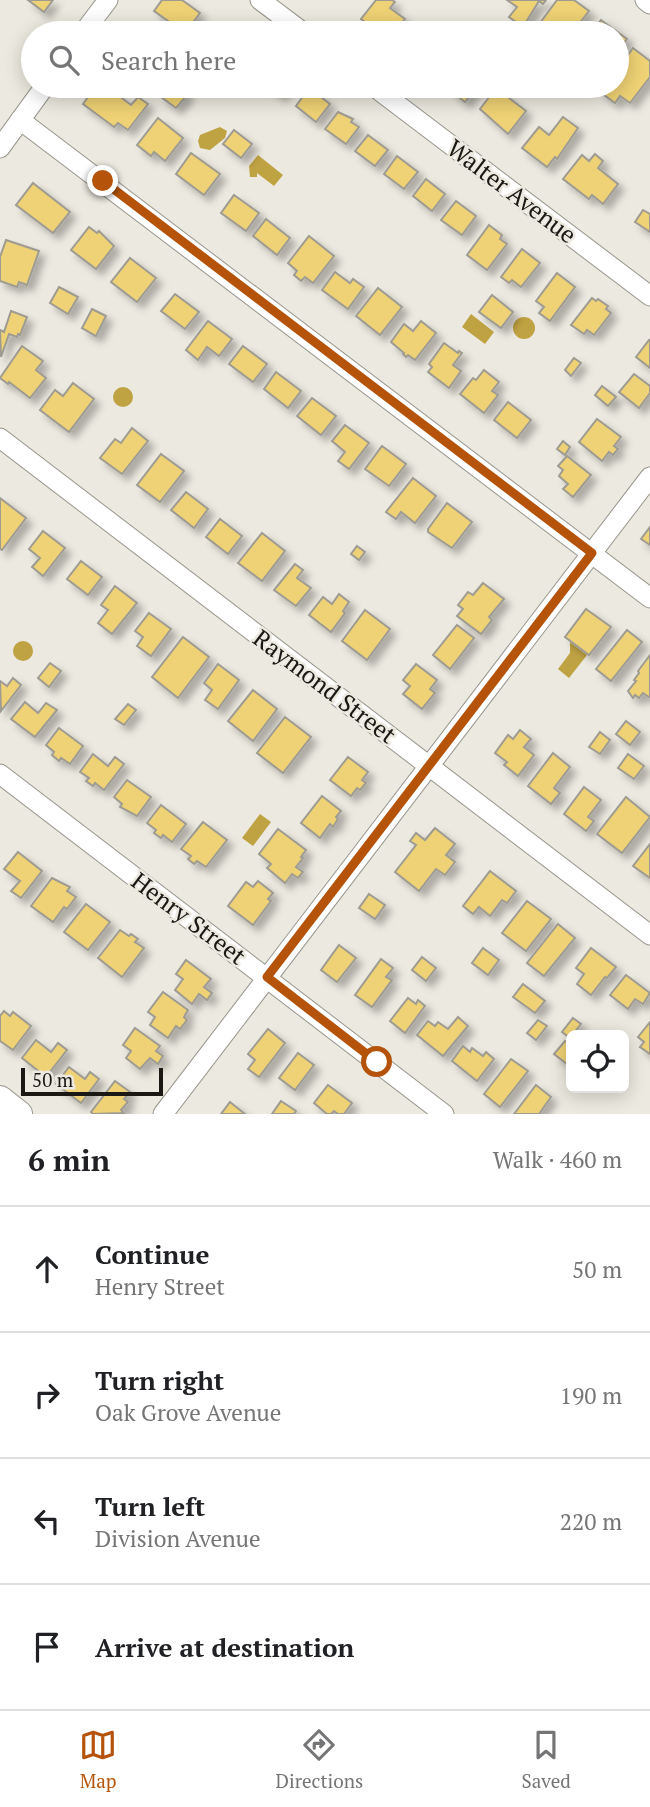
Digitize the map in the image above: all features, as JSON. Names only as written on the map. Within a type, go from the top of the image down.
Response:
[{"type":"street","points":[[92,21],[108,0]]},
{"type":"street","points":[[260,0],[288,21]]},
{"type":"street","points":[[645,0],[650,4]]},
{"type":"street","points":[[0,148],[36,98]]},
{"type":"street","name":"Walter Avenue","points":[[389,98],[650,296]]},
{"type":"street","points":[[20,120],[650,598]]},
{"type":"street","name":"Raymond Street","points":[[0,438],[650,934]]},
{"type":"street","points":[[163,1114],[650,477]]},
{"type":"street","name":"Henry Street","points":[[0,774],[444,1114]]},
{"type":"street","points":[[0,1099],[19,1114]]},
{"type":"shaded area","points":[[220,127],[227,131],[225,138],[210,150],[200,148],[200,135]]},
{"type":"shaded area","points":[[258,155],[283,175],[274,186],[257,173],[257,177],[250,177],[249,166]]},
{"type":"shaded area","points":[[471,314],[494,332],[485,344],[462,327]]},
{"type":"shaded area","points":[[524,317],[532,320],[535,328],[532,336],[524,339],[516,336],[513,328],[516,320]]},
{"type":"shaded area","points":[[123,387],[130,390],[133,397],[130,404],[123,407],[116,404],[113,397],[116,390]]},
{"type":"shaded area","points":[[23,641],[30,644],[33,651],[30,658],[23,661],[16,658],[13,651],[16,644]]},
{"type":"shaded area","points":[[570,642],[587,655],[569,678],[558,669],[570,653]]},
{"type":"shaded area","points":[[260,814],[271,822],[253,846],[242,838]]},
{"type":"building","points":[[28,0],[53,0],[44,12]]},
{"type":"building","points":[[162,0],[182,0],[200,13],[194,21],[168,21],[154,11]]},
{"type":"building","points":[[376,0],[392,0],[395,2],[390,8],[405,19],[364,21],[361,19]]},
{"type":"building","points":[[507,0],[546,0],[543,4],[539,1],[527,21],[515,21],[509,17],[517,7]]},
{"type":"building","points":[[557,0],[574,0],[589,11],[581,21],[541,21]]},
{"type":"building","points":[[633,48],[650,61],[650,77],[630,103],[623,98],[629,98],[629,54]]},
{"type":"building","points":[[87,98],[122,98],[131,105],[139,98],[148,104],[128,130],[118,123],[114,127],[83,104]]},
{"type":"building","points":[[162,98],[185,98],[176,108]]},
{"type":"building","points":[[302,98],[322,98],[330,104],[316,122],[296,106]]},
{"type":"building","points":[[488,98],[509,98],[526,111],[508,134],[480,109]]},
{"type":"building","points":[[338,112],[353,119],[351,122],[359,127],[346,144],[325,129]]},
{"type":"building","points":[[563,117],[578,128],[557,159],[555,157],[547,167],[522,148],[539,127],[549,135]]},
{"type":"building","points":[[158,118],[183,138],[165,161],[154,152],[151,156],[137,145]]},
{"type":"building","points":[[234,130],[252,144],[241,158],[223,144]]},
{"type":"building","points":[[368,135],[388,150],[375,166],[355,151]]},
{"type":"building","points":[[191,153],[220,174],[204,195],[176,174]]},
{"type":"building","points":[[595,154],[603,161],[598,168],[618,184],[603,204],[592,195],[589,199],[563,179],[582,155],[589,161]]},
{"type":"building","points":[[397,156],[418,172],[404,189],[384,174]]},
{"type":"building","points":[[426,179],[445,194],[432,211],[413,196]]},
{"type":"building","points":[[33,183],[70,212],[53,233],[16,205]]},
{"type":"building","points":[[234,195],[259,213],[246,231],[221,213]]},
{"type":"building","points":[[456,201],[476,216],[462,235],[441,220]]},
{"type":"building","points":[[643,210],[650,214],[650,232],[635,222]]},
{"type":"building","points":[[266,219],[290,238],[277,255],[253,236]]},
{"type":"building","points":[[489,225],[502,235],[500,239],[507,244],[487,270],[467,255]]},
{"type":"building","points":[[89,227],[97,233],[99,231],[114,246],[96,269],[71,250]]},
{"type":"building","points":[[309,236],[334,256],[313,283],[305,277],[301,281],[294,275],[297,271],[288,263]]},
{"type":"building","points":[[6,240],[39,251],[27,285],[19,282],[17,287],[0,281],[0,257]]},
{"type":"building","points":[[522,249],[540,263],[521,287],[512,280],[509,283],[501,277]]},
{"type":"building","points":[[130,258],[156,278],[137,302],[111,282]]},
{"type":"building","points":[[335,272],[350,283],[353,279],[364,287],[348,309],[322,290]]},
{"type":"building","points":[[557,273],[575,287],[550,321],[539,313],[544,307],[536,301]]},
{"type":"building","points":[[59,287],[78,297],[68,314],[50,303]]},
{"type":"building","points":[[378,288],[402,307],[380,335],[356,316]]},
{"type":"building","points":[[175,294],[199,312],[185,329],[161,311]]},
{"type":"building","points":[[492,295],[513,312],[501,328],[479,312]]},
{"type":"building","points":[[592,298],[608,306],[606,309],[611,313],[594,335],[587,330],[584,334],[571,325]]},
{"type":"building","points":[[92,309],[106,316],[96,336],[82,328]]},
{"type":"building","points":[[11,311],[27,317],[20,335],[17,337],[9,334],[1,357],[0,330],[4,332]]},
{"type":"building","points":[[208,321],[232,339],[219,356],[207,347],[198,360],[186,350]]},
{"type":"building","points":[[421,321],[436,333],[415,360],[408,355],[406,357],[391,342],[404,324],[413,331]]},
{"type":"building","points":[[650,341],[650,368],[636,357]]},
{"type":"building","points":[[444,343],[462,353],[453,365],[461,371],[449,388],[428,372],[432,367],[429,364]]},
{"type":"building","points":[[22,346],[43,361],[36,370],[46,378],[30,398],[0,378]]},
{"type":"building","points":[[243,346],[267,364],[253,382],[229,364]]},
{"type":"building","points":[[574,358],[581,363],[571,376],[565,370]]},
{"type":"building","points":[[484,370],[499,382],[492,391],[498,395],[484,413],[460,394],[473,378],[476,380]]},
{"type":"building","points":[[276,372],[301,391],[288,408],[264,389]]},
{"type":"building","points":[[634,374],[650,386],[650,393],[639,408],[619,392]]},
{"type":"building","points":[[73,383],[94,399],[69,432],[40,410],[55,390],[63,396]]},
{"type":"building","points":[[602,386],[616,397],[608,406],[595,395]]},
{"type":"building","points":[[312,398],[336,416],[321,435],[297,416]]},
{"type":"building","points":[[508,402],[531,420],[517,438],[494,420]]},
{"type":"building","points":[[597,419],[621,437],[614,446],[618,449],[613,455],[609,452],[602,461],[579,442]]},
{"type":"building","points":[[345,425],[369,443],[349,469],[338,461],[345,452],[332,441]]},
{"type":"building","points":[[132,428],[148,441],[122,474],[100,458],[115,439],[121,443]]},
{"type":"building","points":[[563,441],[570,447],[565,455],[557,449]]},
{"type":"building","points":[[382,446],[406,464],[389,486],[365,469]]},
{"type":"building","points":[[161,454],[184,471],[160,502],[137,485]]},
{"type":"building","points":[[567,456],[591,475],[573,497],[563,489],[568,484],[559,476],[563,470],[558,466]]},
{"type":"building","points":[[413,478],[436,496],[415,523],[401,512],[396,519],[386,512]]},
{"type":"building","points":[[186,492],[208,509],[194,528],[171,510]]},
{"type":"building","points":[[0,498],[26,518],[2,550],[0,549]]},
{"type":"building","points":[[447,503],[472,522],[452,548],[428,532]]},
{"type":"building","points":[[220,519],[242,536],[228,554],[206,537]]},
{"type":"building","points":[[650,527],[650,545],[641,539]]},
{"type":"building","points":[[43,531],[65,548],[43,576],[32,567],[40,558],[29,549]]},
{"type":"building","points":[[262,533],[285,551],[262,581],[238,563]]},
{"type":"building","points":[[357,546],[365,552],[359,560],[351,554]]},
{"type":"building","points":[[81,561],[102,577],[88,595],[67,579]]},
{"type":"building","points":[[295,564],[303,570],[297,578],[311,588],[296,606],[274,590]]},
{"type":"building","points":[[483,583],[504,599],[489,617],[492,620],[481,634],[457,616],[463,609],[458,605],[468,592],[473,595]]},
{"type":"building","points":[[115,586],[137,603],[112,634],[98,623],[108,610],[101,605]]},
{"type":"building","points":[[339,594],[349,602],[343,611],[345,613],[331,632],[309,615],[323,597],[332,604]]},
{"type":"building","points":[[586,609],[611,627],[589,655],[565,637]]},
{"type":"building","points":[[365,610],[390,629],[367,660],[342,641]]},
{"type":"building","points":[[149,613],[171,629],[151,656],[137,646],[143,637],[135,631]]},
{"type":"building","points":[[457,625],[474,638],[450,669],[433,655]]},
{"type":"building","points":[[627,630],[642,642],[611,681],[596,669]]},
{"type":"building","points":[[183,637],[209,657],[178,698],[152,677]]},
{"type":"building","points":[[650,655],[650,696],[643,693],[639,698],[635,695],[633,698],[628,691]]},
{"type":"building","points":[[50,663],[61,671],[49,687],[38,678]]},
{"type":"building","points":[[218,664],[239,680],[218,709],[205,700],[212,690],[204,683]]},
{"type":"building","points":[[416,664],[437,680],[430,689],[435,693],[422,709],[403,694],[410,686],[403,680]]},
{"type":"building","points":[[13,678],[21,685],[1,711],[0,681],[7,686]]},
{"type":"building","points":[[253,690],[277,709],[253,741],[228,721]]},
{"type":"building","points":[[25,702],[38,713],[46,703],[57,710],[35,737],[11,719]]},
{"type":"building","points":[[128,704],[136,710],[124,725],[115,719]]},
{"type":"building","points":[[285,717],[311,737],[283,773],[257,753]]},
{"type":"building","points":[[626,721],[640,732],[630,745],[616,734]]},
{"type":"building","points":[[59,728],[83,746],[70,764],[61,758],[59,761],[46,745]]},
{"type":"building","points":[[520,730],[531,739],[524,747],[534,755],[518,776],[504,765],[507,762],[495,753],[508,735],[513,739]]},
{"type":"building","points":[[600,732],[610,740],[600,754],[589,747]]},
{"type":"building","points":[[553,753],[570,767],[554,788],[560,793],[551,804],[528,786]]},
{"type":"building","points":[[93,754],[108,766],[115,757],[124,764],[104,790],[95,783],[93,786],[86,781],[89,778],[80,772]]},
{"type":"building","points":[[628,754],[644,766],[634,779],[618,768]]},
{"type":"building","points":[[348,757],[368,772],[362,780],[366,783],[360,790],[357,788],[351,796],[330,780]]},
{"type":"building","points":[[127,780],[151,797],[137,816],[120,807],[122,804],[114,797]]},
{"type":"building","points":[[584,787],[601,800],[588,817],[594,821],[586,831],[564,814]]},
{"type":"building","points":[[322,796],[341,811],[333,827],[330,824],[320,838],[301,823]]},
{"type":"building","points":[[626,797],[650,817],[622,853],[597,834]]},
{"type":"building","points":[[161,805],[186,824],[172,842],[163,835],[161,838],[154,833],[156,830],[147,823]]},
{"type":"building","points":[[203,822],[227,840],[206,867],[197,861],[194,864],[188,859],[191,856],[181,849]]},
{"type":"building","points":[[435,828],[455,844],[446,855],[455,862],[445,875],[436,869],[419,891],[395,872],[416,845],[410,841],[416,833],[425,840]]},
{"type":"building","points":[[278,829],[306,850],[296,867],[303,872],[298,878],[292,874],[285,883],[267,868],[271,864],[259,854]]},
{"type":"building","points":[[650,844],[650,878],[633,866]]},
{"type":"building","points":[[18,852],[42,871],[21,898],[11,891],[20,881],[4,869]]},
{"type":"building","points":[[490,871],[516,891],[507,903],[502,900],[490,916],[479,907],[473,914],[463,906]]},
{"type":"building","points":[[52,878],[70,887],[67,891],[76,897],[53,922],[31,906]]},
{"type":"building","points":[[258,881],[273,893],[268,899],[271,901],[253,925],[228,906],[246,882],[253,887]]},
{"type":"building","points":[[369,894],[385,905],[375,919],[359,908]]},
{"type":"building","points":[[527,901],[551,919],[526,951],[502,933]]},
{"type":"building","points":[[86,904],[110,922],[88,950],[64,932]]},
{"type":"building","points":[[558,924],[575,938],[544,976],[527,963]]},
{"type":"building","points":[[120,930],[138,939],[135,942],[144,948],[122,977],[98,958]]},
{"type":"building","points":[[339,945],[356,958],[337,982],[321,970]]},
{"type":"building","points":[[483,948],[499,960],[488,975],[472,963]]},
{"type":"building","points":[[591,948],[616,967],[591,995],[577,984],[584,974],[576,968]]},
{"type":"building","points":[[422,957],[436,968],[426,981],[412,970]]},
{"type":"building","points":[[381,959],[393,968],[386,977],[392,980],[372,1007],[355,995]]},
{"type":"building","points":[[186,960],[211,979],[204,987],[212,993],[207,1000],[199,994],[192,1004],[175,990],[183,979],[176,974]]},
{"type":"building","points":[[626,975],[650,993],[643,1004],[635,999],[628,1009],[610,995]]},
{"type":"building","points":[[523,984],[545,1001],[535,1013],[513,997]]},
{"type":"building","points":[[163,992],[188,1010],[184,1017],[187,1020],[180,1029],[176,1026],[168,1038],[150,1025],[155,1017],[148,1012]]},
{"type":"building","points":[[408,998],[416,1004],[418,1000],[425,1006],[405,1033],[390,1021]]},
{"type":"building","points":[[4,1011],[10,1016],[13,1012],[31,1026],[13,1050],[0,1041],[0,1016]]},
{"type":"building","points":[[458,1017],[468,1026],[443,1056],[417,1035],[428,1021],[435,1026],[438,1022],[448,1029]]},
{"type":"building","points":[[573,1018],[581,1024],[576,1030],[566,1030],[566,1035],[562,1032]]},
{"type":"building","points":[[538,1020],[547,1026],[536,1040],[527,1033]]},
{"type":"building","points":[[650,1022],[650,1054],[640,1047],[644,1042],[638,1037]]},
{"type":"building","points":[[135,1028],[160,1046],[156,1051],[163,1056],[158,1064],[150,1058],[140,1069],[126,1058],[131,1051],[123,1045]]},
{"type":"building","points":[[268,1029],[285,1043],[259,1077],[248,1069],[255,1060],[248,1054]]},
{"type":"building","points":[[36,1040],[51,1052],[58,1043],[67,1050],[46,1077],[22,1058]]},
{"type":"building","points":[[565,1041],[566,1042],[566,1063],[554,1054]]},
{"type":"building","points":[[463,1046],[470,1052],[472,1048],[483,1056],[486,1052],[494,1059],[477,1081],[452,1061]]},
{"type":"building","points":[[298,1053],[314,1065],[295,1090],[279,1078]]},
{"type":"building","points":[[511,1059],[528,1071],[500,1107],[484,1094]]},
{"type":"building","points":[[69,1067],[85,1079],[90,1072],[99,1079],[81,1103],[56,1084]]},
{"type":"building","points":[[115,1081],[130,1092],[124,1099],[128,1102],[121,1110],[124,1113],[93,1114],[91,1112]]},
{"type":"building","points":[[328,1085],[352,1103],[344,1114],[334,1111],[327,1114],[314,1103]]},
{"type":"building","points":[[536,1085],[551,1097],[539,1114],[514,1114]]},
{"type":"building","points":[[281,1101],[296,1111],[294,1114],[272,1114]]},
{"type":"building","points":[[230,1102],[245,1114],[221,1114]]},
{"type":"route","points":[[103,181],[592,553],[267,977],[377,1062]]}]
